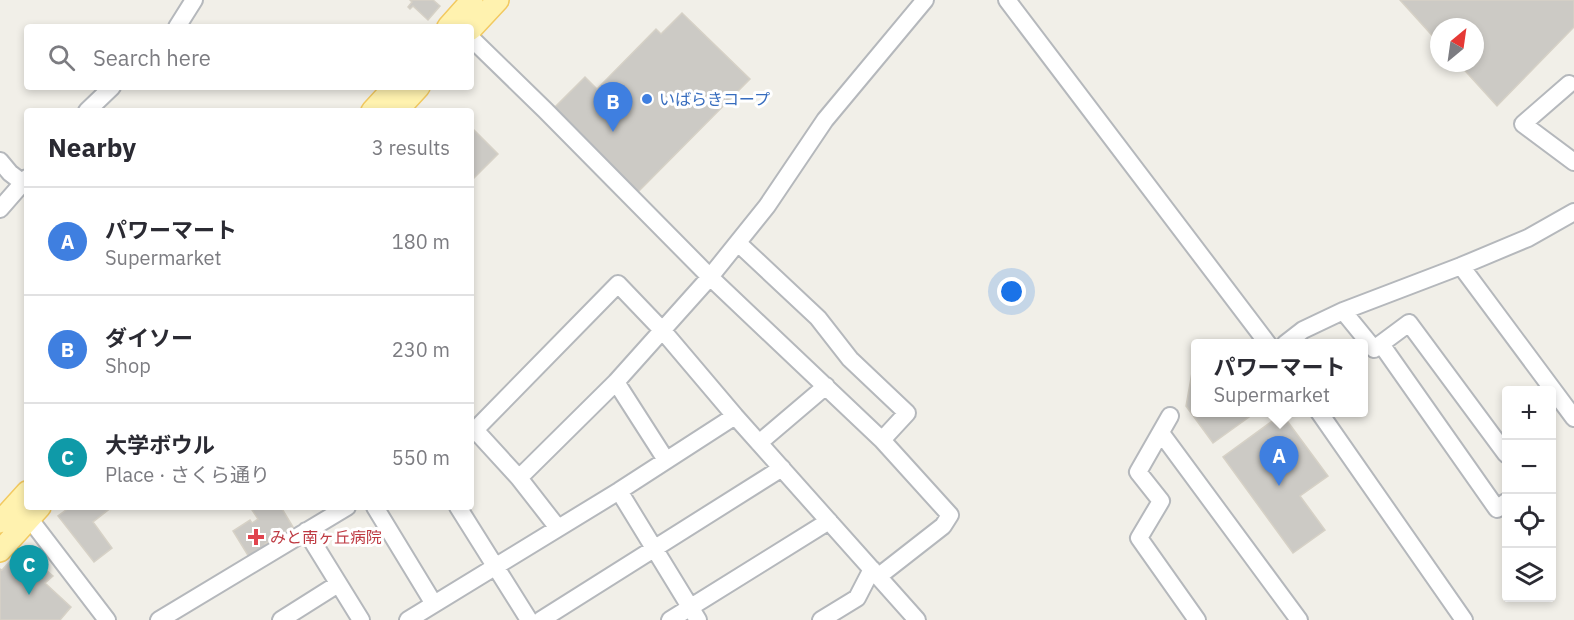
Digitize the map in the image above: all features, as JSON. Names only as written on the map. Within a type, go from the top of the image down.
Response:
[{"type":"main road","points":[[459,24],[472,0]]},
{"type":"main road","points":[[461,24],[498,0]]},
{"type":"main road","points":[[375,108],[390,90]]},
{"type":"main road","points":[[400,108],[416,90]]},
{"type":"main road","points":[[0,522],[24,495]]},
{"type":"main road","points":[[0,551],[35,513]]},
{"type":"street","points":[[179,24],[194,0]]},
{"type":"street","points":[[519,478],[616,382],[711,277],[767,206],[825,120],[925,0]]},
{"type":"street","points":[[1007,0],[1264,339]]},
{"type":"street","points":[[474,41],[711,277],[882,440],[950,515],[943,526],[875,572],[857,598],[821,620]]},
{"type":"street","points":[[1569,84],[1523,124],[1574,162]]},
{"type":"street","points":[[90,108],[109,90]]},
{"type":"street","points":[[0,161],[10,173],[24,182]]},
{"type":"street","points":[[0,209],[24,185]]},
{"type":"street","points":[[1291,339],[1303,330],[1343,311],[1528,238],[1574,212]]},
{"type":"street","points":[[738,243],[818,318],[850,359],[907,413],[882,440]]},
{"type":"street","points":[[1461,266],[1574,418]]},
{"type":"street","points":[[474,431],[618,284],[663,331],[735,416],[917,620]]},
{"type":"street","points":[[1343,311],[1366,339]]},
{"type":"street","points":[[1368,342],[1374,349],[1409,323],[1502,448]]},
{"type":"street","points":[[1381,344],[1497,509],[1502,505]]},
{"type":"street","points":[[616,382],[666,460]]},
{"type":"street","points":[[759,443],[826,386]]},
{"type":"street","points":[[408,620],[619,491],[735,416]]},
{"type":"street","points":[[1170,416],[1138,472],[1161,501],[1139,538],[1197,620]]},
{"type":"street","points":[[1322,417],[1464,620]]},
{"type":"street","points":[[474,433],[519,478],[558,528]]},
{"type":"street","points":[[1161,433],[1299,620]]},
{"type":"street","points":[[541,620],[782,468]]},
{"type":"street","points":[[619,491],[694,614]]},
{"type":"street","points":[[159,620],[342,510]]},
{"type":"street","points":[[377,510],[434,604]]},
{"type":"street","points":[[460,510],[529,620]]},
{"type":"street","points":[[35,513],[107,620]]},
{"type":"street","points":[[670,620],[694,614],[829,521]]},
{"type":"street","points":[[306,531],[361,620]]},
{"type":"street","points":[[281,620],[339,584]]},
{"type":"building","points":[[410,0],[433,0],[440,6],[428,20],[413,6],[410,9],[408,7],[412,2]]},
{"type":"building","points":[[1400,0],[1574,0],[1574,27],[1497,106],[1466,72],[1484,72],[1484,18],[1430,18],[1430,33]]},
{"type":"building","name":"いばらきコープ","points":[[682,13],[750,79],[638,192],[553,109],[585,77],[597,89],[656,29],[661,34]]},
{"type":"building","points":[[474,130],[498,154],[474,178]]},
{"type":"building","points":[[1191,378],[1191,413],[1186,406]]},
{"type":"building","points":[[1194,417],[1249,417],[1213,443]]},
{"type":"building","points":[[1278,417],[1284,417],[1328,476],[1300,496],[1325,530],[1293,553],[1223,457]]},
{"type":"building","points":[[66,510],[108,510],[93,522],[112,548],[94,562],[58,516]]},
{"type":"building","name":"みと南ヶ丘病院","points":[[252,510],[283,510],[293,527],[265,544],[267,547],[249,557],[233,531],[250,520],[252,523],[258,519]]},
{"type":"building","points":[[21,549],[53,576],[45,583],[71,607],[60,620],[0,620],[0,569],[2,570]]},
{"type":"place","name":"いばらきコープ","points":[[647,99]]},
{"type":"place","name":"ダイソー","points":[[613,132]]},
{"type":"place","name":"パワーマート","points":[[1279,486]]},
{"type":"place","name":"みと南ヶ丘病院","points":[[256,537]]},
{"type":"place","name":"大学ボウル","points":[[29,595]]}]
